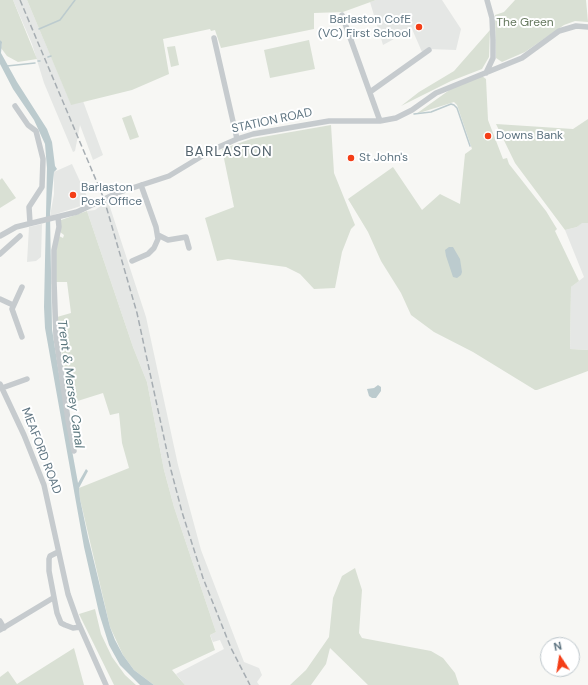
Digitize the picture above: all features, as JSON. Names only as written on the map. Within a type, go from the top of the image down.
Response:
[{"type":"street","points":[[486,74],[493,58],[493,29],[488,0]]},
{"type":"street","points":[[342,15],[380,121]]},
{"type":"street","name":"STATION ROAD","points":[[30,223],[55,218],[87,208],[117,193],[169,176],[212,150],[237,139],[291,127],[340,120],[380,121],[396,118],[412,110],[436,93],[486,74],[522,58],[559,31],[576,26],[588,27]]},
{"type":"street","points":[[214,38],[237,139]]},
{"type":"street","points":[[370,92],[429,50]]},
{"type":"street","points":[[493,58],[502,67]]},
{"type":"street","points":[[0,236],[11,229],[30,223],[29,206],[42,187],[43,159],[36,131],[28,125],[15,106]]},
{"type":"street","points":[[132,261],[145,256],[151,251],[156,243],[158,235],[141,185]]},
{"type":"street","points":[[55,218],[59,227],[54,250],[56,337],[74,451]]},
{"type":"street","points":[[158,235],[168,240],[186,237],[189,248]]},
{"type":"street","points":[[0,254],[20,236]]},
{"type":"street","points":[[22,287],[13,305],[12,313],[22,337]]},
{"type":"street","points":[[0,299],[13,305]]},
{"type":"street","points":[[1,386],[27,379]]},
{"type":"street","name":"MEAFORD ROAD","points":[[1,386],[24,435],[44,485],[53,520],[58,552],[68,594],[80,627],[106,685]]},
{"type":"street","points":[[58,552],[52,554],[49,559],[53,598],[61,622],[73,628],[80,627]]},
{"type":"street","points":[[0,621],[2,629],[53,598]]},
{"type":"shaded area","points":[[13,0],[27,0],[71,104],[83,101],[103,155],[93,160],[80,125],[75,151],[73,152],[44,83],[32,44]]},
{"type":"shaded area","name":"Barlaston CofE (VC) First School","points":[[376,0],[442,0],[461,29],[456,50],[428,49],[422,52],[412,29],[383,45],[370,2]]},
{"type":"shaded area","points":[[0,40],[2,42],[1,53],[17,82],[47,129],[52,142],[55,166],[57,169],[54,172],[50,214],[52,329],[78,483],[86,469],[88,471],[79,488],[88,537],[110,627],[115,640],[123,655],[134,670],[154,685],[140,685],[120,665],[109,645],[99,613],[84,547],[45,328],[44,307],[47,168],[45,144],[34,120],[13,89],[0,64]]},
{"type":"shaded area","points":[[72,164],[90,203],[50,216],[54,194],[54,172]]},
{"type":"shaded area","points":[[108,201],[146,317],[178,465],[201,550],[244,662],[259,668],[262,675],[257,682],[259,685],[185,685],[176,674],[224,649],[220,640],[213,642],[210,635],[216,632],[174,507],[164,470],[147,382],[133,347],[87,211],[95,210]]},
{"type":"shaded area","points":[[581,223],[588,223],[588,350],[570,349],[571,287],[584,277],[565,230],[577,227]]},
{"type":"shaded area","points":[[42,224],[41,257],[36,261],[27,262],[29,227]]},
{"type":"shaded area","points":[[449,247],[453,247],[460,259],[462,272],[457,278],[453,277],[446,256],[445,250]]},
{"type":"shaded area","points":[[378,385],[381,387],[381,391],[376,398],[372,398],[369,396],[367,389],[374,388]]},
{"type":"green space","points":[[0,0],[13,0],[37,59],[18,62],[7,56],[1,48]]},
{"type":"green space","points":[[27,0],[376,0],[343,12],[314,13],[314,29],[221,48],[215,30],[211,31],[210,29],[163,39],[169,74],[132,90],[71,105]]},
{"type":"green space","name":"The Green","points":[[515,0],[586,0],[588,22],[575,21],[564,25],[525,52],[502,62],[496,58],[495,15],[504,12]]},
{"type":"green space","name":"The Green","points":[[490,30],[489,57],[482,69],[451,81],[401,106],[419,92],[454,71]]},
{"type":"green space","points":[[309,40],[315,69],[270,78],[264,50]]},
{"type":"green space","points":[[175,46],[179,65],[171,67],[167,47]]},
{"type":"green space","points":[[482,76],[486,79],[488,120],[503,159],[507,158],[509,164],[546,211],[557,229],[555,231],[579,281],[571,287],[570,349],[588,350],[588,371],[537,390],[473,352],[434,332],[411,315],[401,293],[381,261],[368,232],[348,199],[393,167],[422,210],[440,194],[460,204],[465,154],[472,149],[457,105],[454,102],[416,114],[455,86]]},
{"type":"green space","points":[[131,115],[139,137],[130,140],[122,118]]},
{"type":"green space","points":[[588,119],[588,223],[582,223],[577,227],[565,230],[515,163],[496,124],[573,129]]},
{"type":"green space","points":[[331,125],[334,173],[355,225],[351,229],[342,252],[335,288],[314,289],[300,274],[286,267],[228,259],[217,261],[205,218],[234,207],[222,149],[251,139]]},
{"type":"green space","points":[[2,178],[16,198],[0,208],[0,180]]},
{"type":"green space","points":[[87,211],[133,347],[147,382],[164,470],[174,507],[216,632],[210,635],[215,650],[172,670],[185,685],[154,685],[134,670],[123,655],[110,627],[80,499],[79,488],[129,468],[122,443],[119,413],[110,415],[103,393],[68,404],[57,317],[71,313],[67,282],[55,282],[56,249],[59,236],[63,238],[64,235],[60,232],[61,220]]},
{"type":"green space","points":[[355,568],[362,590],[359,633],[362,638],[431,651],[443,658],[455,673],[459,685],[368,685],[330,648],[326,664],[311,685],[290,685],[306,670],[329,637],[333,598],[342,576]]},
{"type":"green space","points":[[95,609],[101,634],[112,657],[125,675],[136,685],[114,685],[79,614]]},
{"type":"green space","points":[[74,648],[84,685],[0,685],[0,677],[8,671],[17,684]]},
{"type":"waterway","points":[[39,29],[60,20],[75,0]]},
{"type":"waterway","points":[[7,66],[35,63]]},
{"type":"waterway","points":[[414,114],[431,112],[451,104],[454,105],[457,108],[470,146]]},
{"type":"railway","points":[[20,0],[104,199],[137,313],[171,470],[182,512],[203,578],[231,648],[250,685]]},
{"type":"place","name":"Barlaston CofE (VC) First School","points":[[419,27]]},
{"type":"place","name":"Downs Bank","points":[[488,136]]},
{"type":"place","name":"St John's","points":[[351,158]]},
{"type":"place","name":"Barlaston Post Office","points":[[73,195]]},
{"type":"district","name":"BARLASTON","points":[[229,152]]},
{"type":"water label","name":"Trent & Mersey Canal","points":[[70,384]]}]
